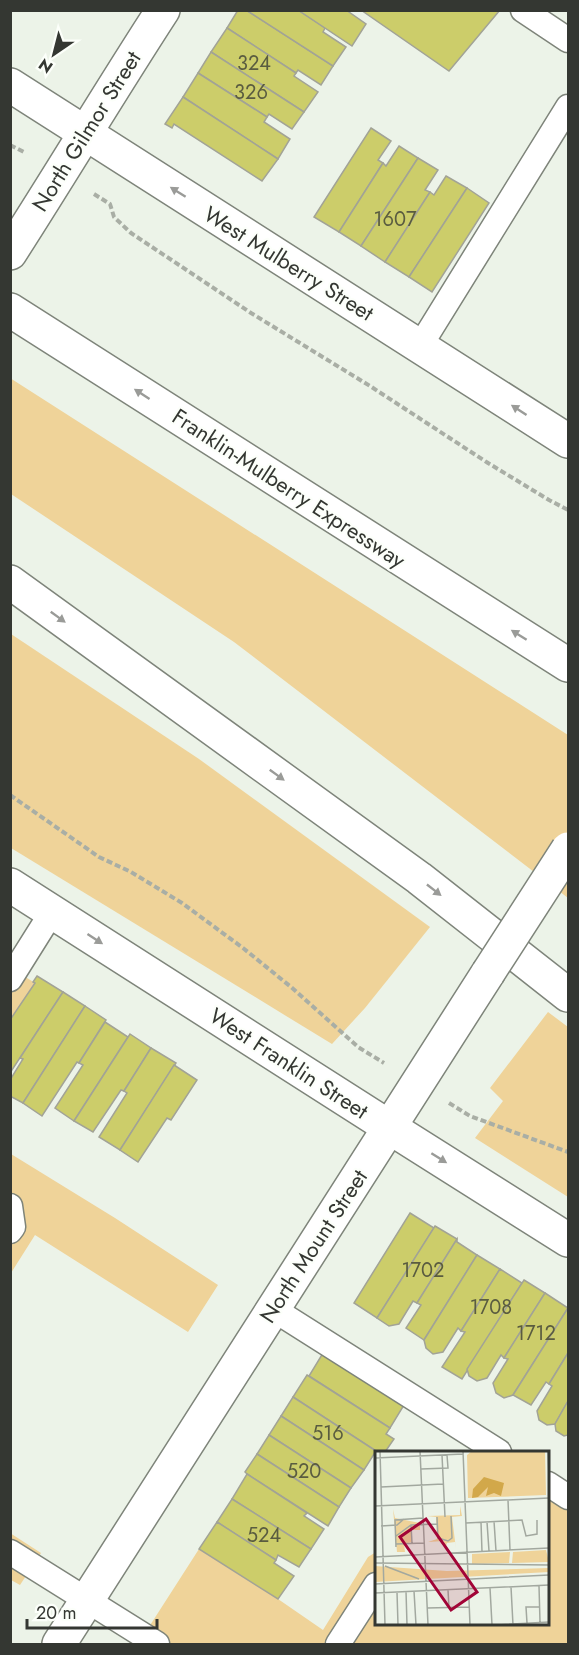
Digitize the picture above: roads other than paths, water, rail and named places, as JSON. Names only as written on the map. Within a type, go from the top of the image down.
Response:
[{"type":"main road","name":"North Gilmor Street","points":[[10,253],[163,10]]},
{"type":"main road","name":"West Mulberry Street","points":[[10,85],[568,441]]},
{"type":"main road","name":"Franklin-Mulberry Expressway","points":[[10,310],[568,666]]},
{"type":"main road","points":[[10,582],[419,878],[568,995]]},
{"type":"main road","name":"North Mount Street","points":[[59,1644],[568,849]]},
{"type":"main road","name":"West Franklin Street","points":[[10,885],[568,1240]]},
{"type":"lane","points":[[523,10],[568,40]]},
{"type":"lane","points":[[420,346],[568,106]]},
{"type":"lane","points":[[10,979],[52,912]]},
{"type":"lane","points":[[10,1206],[13,1227],[10,1231]]},
{"type":"lane","points":[[273,1309],[466,1444],[495,1451]]},
{"type":"lane","points":[[549,1485],[568,1497]]},
{"type":"lane","points":[[10,1552],[157,1644]]},
{"type":"lane","points":[[338,1644],[375,1587]]}]
